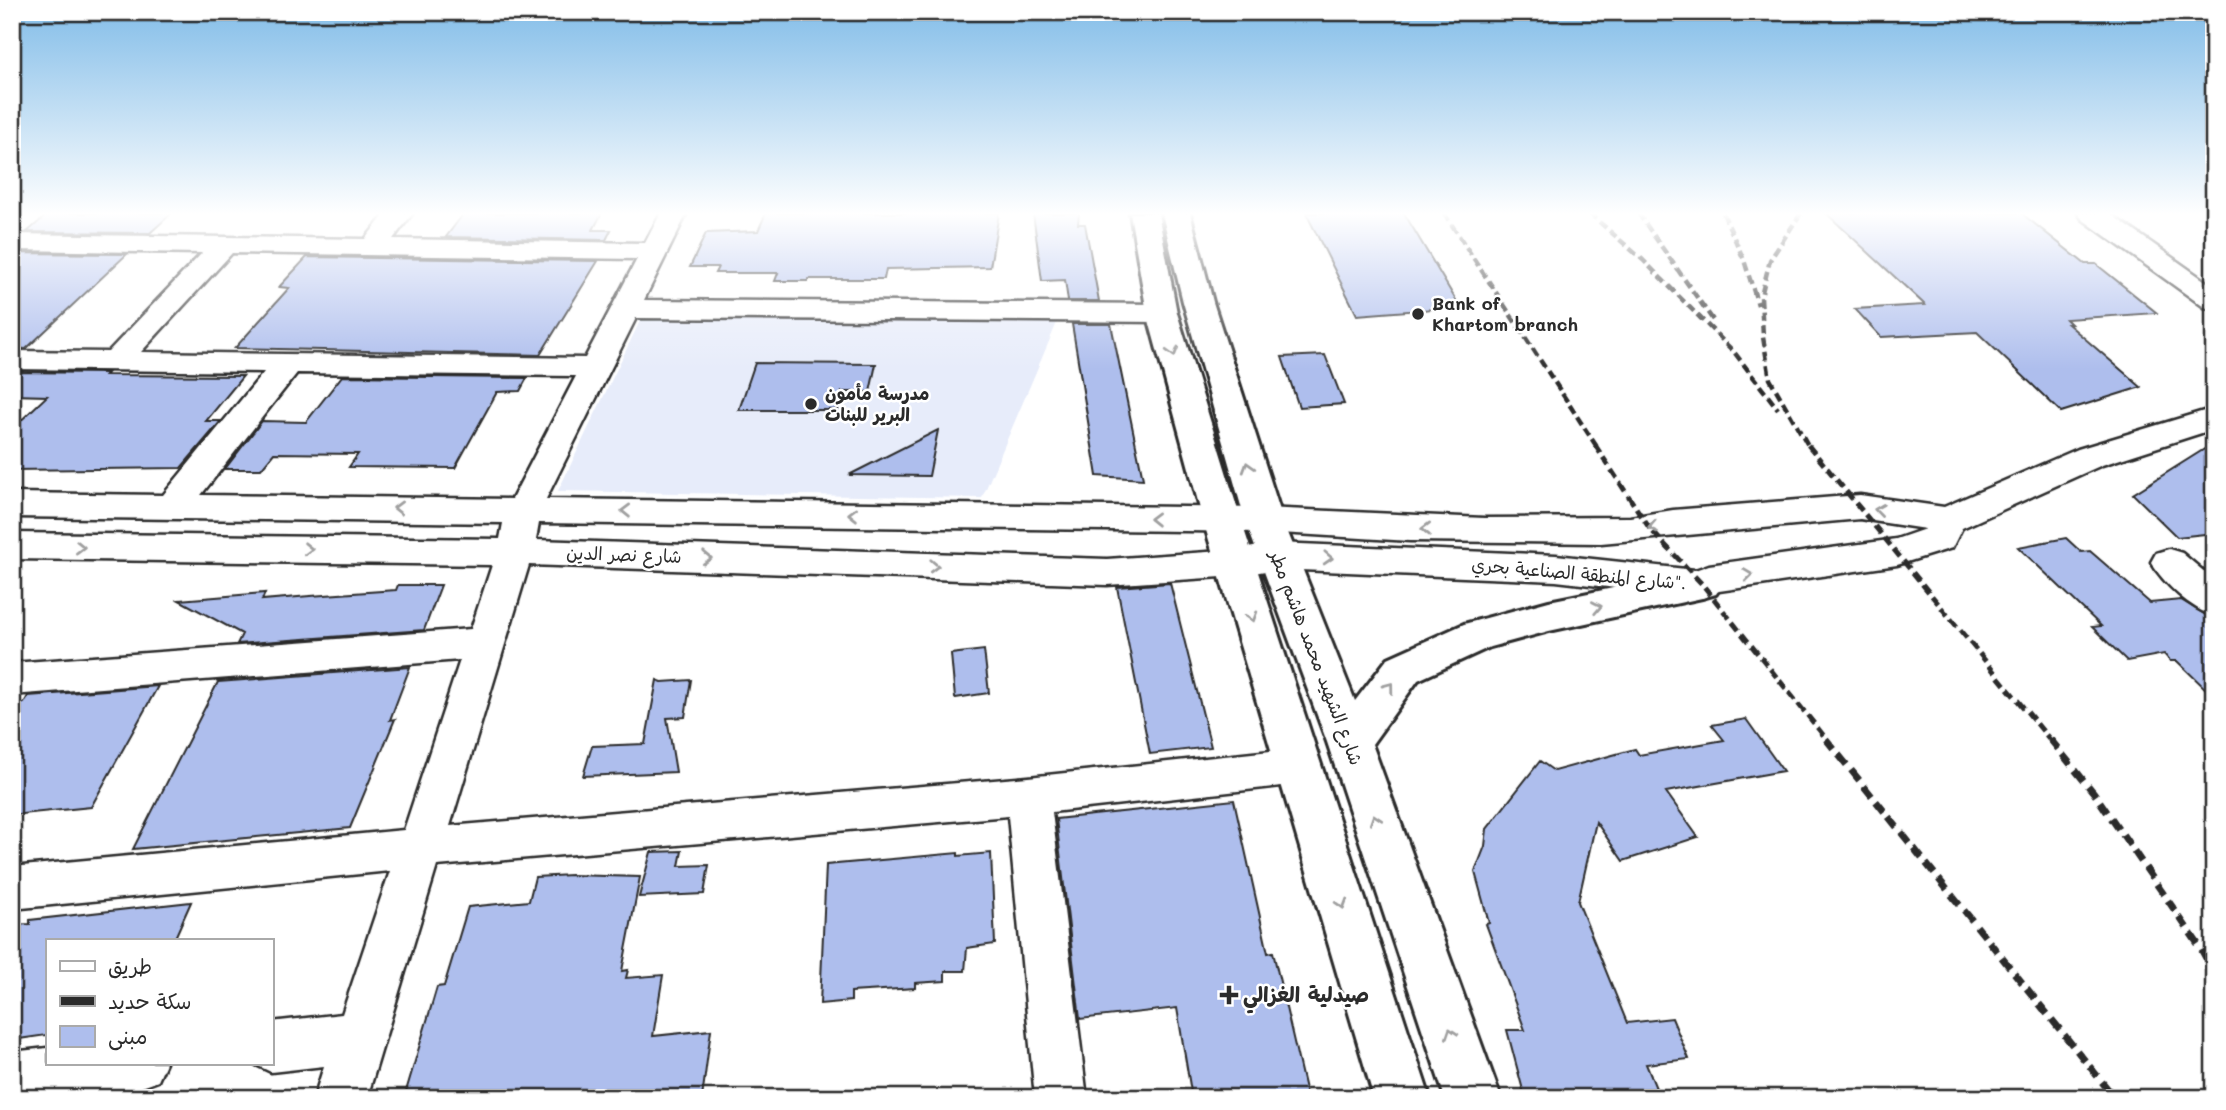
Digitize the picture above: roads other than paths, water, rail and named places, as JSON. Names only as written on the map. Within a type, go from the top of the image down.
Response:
[{"type":"main road","points":[[1153,265],[1162,313],[1222,520],[1402,1098]]},
{"type":"main road","name":"شارع الشهيد محمد هاشم مطر","points":[[1189,265],[1271,538],[1349,742],[1473,1098]]},
{"type":"main road","points":[[1349,742],[1403,669],[1478,635],[1549,616],[1702,584]]},
{"type":"street","points":[[117,360],[206,265]]},
{"type":"street","points":[[340,1098],[515,552],[524,509],[648,265]]},
{"type":"street","points":[[2163,265],[2214,301]]},
{"type":"street","points":[[626,309],[1162,313]]},
{"type":"street","points":[[12,360],[597,367]]},
{"type":"street","points":[[173,506],[288,363]]},
{"type":"street","name":"شارع المنطقة الصناعية بحري\".","points":[[1236,564],[1271,538],[1376,528],[1512,531],[1650,529],[1673,522],[1860,507],[1947,520],[2090,457],[2214,418]]},
{"type":"street","points":[[12,505],[524,509],[1222,520]]},
{"type":"street","name":"شارع المنطقة الصناعية بحري\".","points":[[1222,520],[1271,538],[1702,584],[1709,579],[1897,552],[1939,539],[1947,520]]},
{"type":"street","name":"شارع نصر الدين","points":[[12,547],[515,552],[1107,572],[1236,564]]},
{"type":"street","points":[[2169,562],[2214,602]]},
{"type":"street","points":[[12,679],[486,643]]},
{"type":"street","points":[[12,888],[420,848],[1028,796],[1299,766]]},
{"type":"street","points":[[1028,796],[1061,1098]]},
{"type":"street","points":[[273,1047],[359,1037]]},
{"type":"street","points":[[12,1078],[132,1064]]},
{"type":"railway","points":[[1478,265],[1597,447]]},
{"type":"railway","points":[[1648,265],[1734,352],[1778,409]]},
{"type":"railway","points":[[1674,265],[1715,323]]},
{"type":"railway","points":[[1745,265],[1758,305]]},
{"type":"railway","points":[[1769,265],[1761,296],[1763,337],[1770,379],[1809,447]]},
{"type":"railway","points":[[1595,445],[1650,529],[1702,584],[1828,741]]},
{"type":"railway","points":[[1808,445],[2051,741]]},
{"type":"railway","points":[[1826,739],[2115,1098]]},
{"type":"railway","points":[[2050,739],[2094,793],[2200,947],[2214,973]]},
{"type":"place","name":"Bank of Khartom branch","points":[[1418,314]]},
{"type":"place","name":"مدرسة مأمون البرير للبنات","points":[[811,404]]},
{"type":"place","name":"صيدلية الغزالي","points":[[1229,995]]}]
